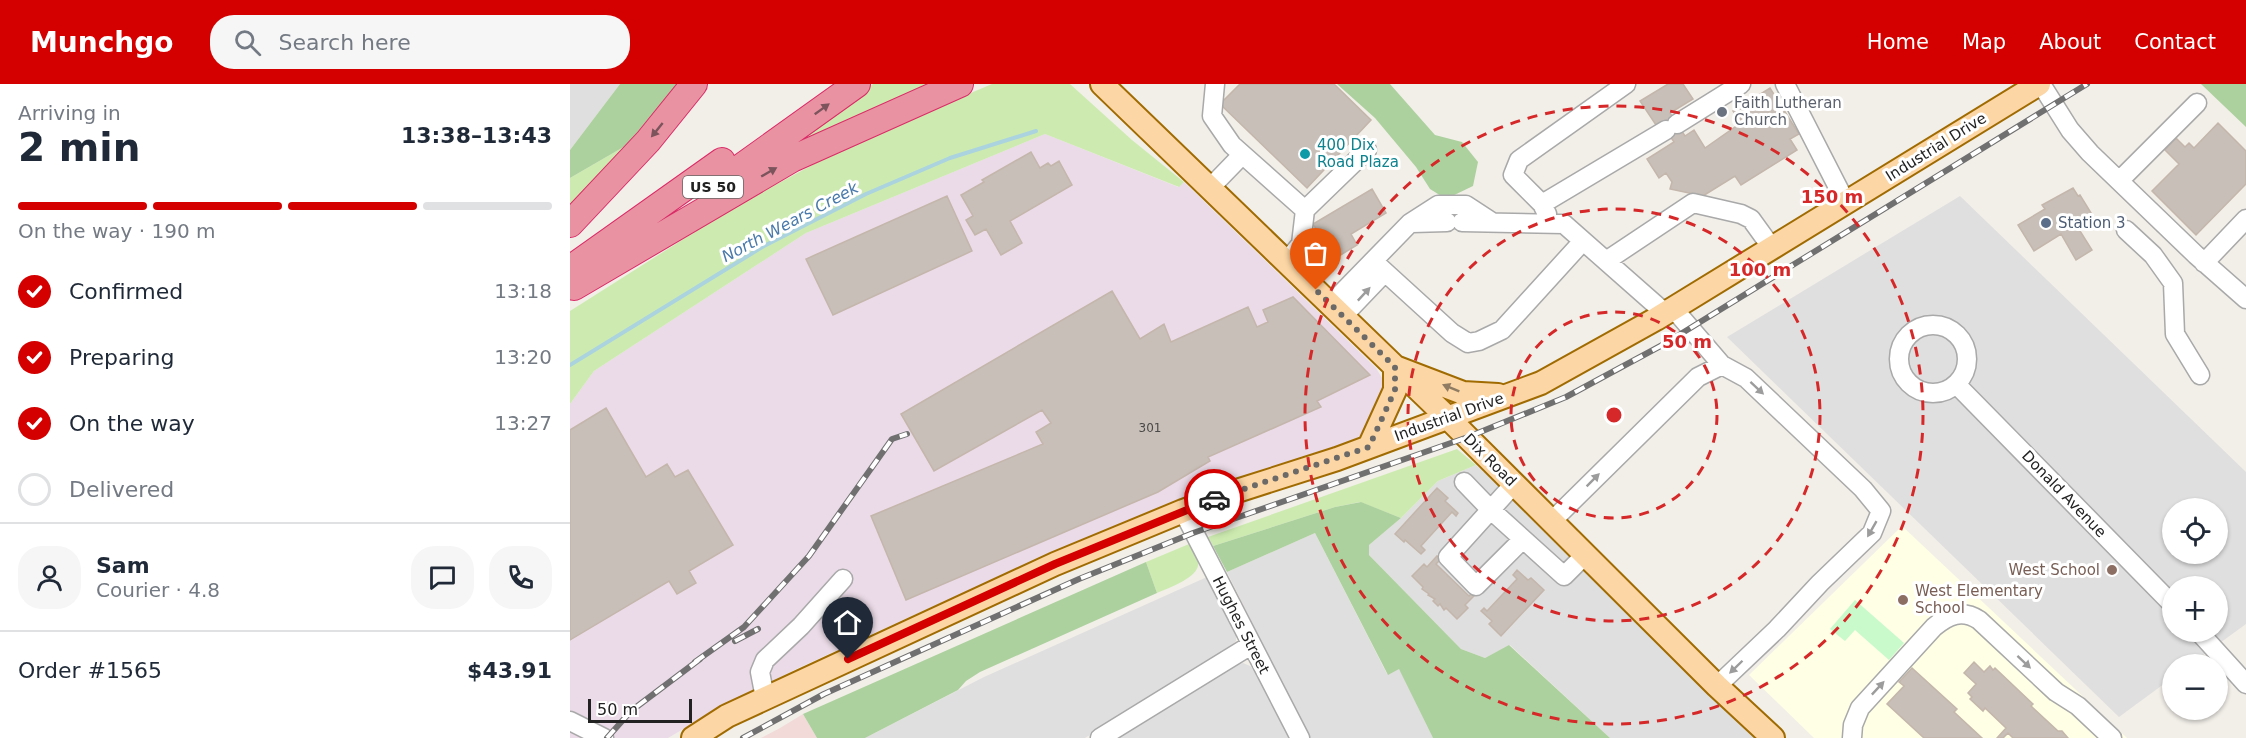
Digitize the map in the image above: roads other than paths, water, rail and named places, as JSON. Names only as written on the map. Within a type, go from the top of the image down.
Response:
[{"type":"highway","points":[[570,224],[648,141],[694,84]]},
{"type":"highway","name":"US 50","points":[[571,282],[734,153],[826,84]]},
{"type":"highway","name":"US 50","points":[[571,282],[857,84]]},
{"type":"highway","points":[[571,282],[792,159],[960,84]]},
{"type":"main road","name":"Dix Road","points":[[1102,84],[1287,261],[1717,686],[1773,738]]},
{"type":"main road","name":"Industrial Drive","points":[[693,738],[726,716],[1055,564],[1183,511],[1369,447],[1541,383],[1669,311],[2040,84]]},
{"type":"main road","points":[[1369,447],[1395,390],[1395,367],[1463,393],[1508,395]]},
{"type":"street","points":[[1215,84],[1212,116],[1232,146],[1305,210]]},
{"type":"street","points":[[1551,224],[1542,204],[1513,175],[1519,160],[1626,84]]},
{"type":"street","points":[[1542,204],[1741,84]]},
{"type":"street","points":[[1785,84],[1846,203]]},
{"type":"street","points":[[2040,84],[2070,129],[2090,153],[2204,263],[2242,289]]},
{"type":"street","points":[[2120,180],[2197,103]]},
{"type":"street","points":[[1287,261],[1300,244],[1305,210],[1367,150]]},
{"type":"street","points":[[1210,188],[1242,155]]},
{"type":"street","points":[[1606,261],[1693,203],[1741,214],[1751,219],[1772,248]]},
{"type":"street","points":[[1337,310],[1379,266],[1410,223],[1438,205],[1466,205],[1492,222]]},
{"type":"street","points":[[2204,263],[2246,219]]},
{"type":"street","points":[[1410,223],[1564,224],[1669,311],[1722,365],[1746,378],[1863,489],[1881,511],[1872,533],[1717,686]]},
{"type":"street","points":[[2126,230],[2153,255],[2173,283],[2175,334],[2200,375]]},
{"type":"street","points":[[1379,266],[1452,333],[1468,343],[1479,341],[1502,330],[1583,241]]},
{"type":"street","points":[[1552,521],[1698,377],[1722,365]]},
{"type":"street","name":"Donald Avenue","points":[[1956,384],[2162,594]]},
{"type":"street","points":[[1464,482],[1522,540],[1564,576],[1586,555]]},
{"type":"street","points":[[1514,484],[1448,557],[1476,586],[1522,540]]},
{"type":"street","name":"Hughes Street","points":[[1183,511],[1300,738]]},
{"type":"street","points":[[765,698],[760,672],[765,660],[801,626],[843,579]]},
{"type":"street","points":[[1852,738],[1856,716],[1866,700],[1934,627],[1945,618],[1959,613],[1979,620],[2056,692],[2078,706],[2112,738]]},
{"type":"street","points":[[2208,642],[2246,684]]},
{"type":"street","points":[[1100,738],[1251,645]]},
{"type":"street","points":[[570,721],[604,738]]},
{"type":"waterway","name":"North Wears Creek","points":[[570,365],[764,246],[866,194],[950,158],[1036,131]]},
{"type":"railway","points":[[743,738],[824,694],[1079,579],[1193,533],[1468,437],[1566,397],[1666,343],[2087,84]]},
{"type":"railway","points":[[695,662],[744,627],[809,556],[892,439],[907,434]]},
{"type":"railway","points":[[735,641],[758,629]]},
{"type":"railway","points":[[607,738],[631,711],[700,659]]},
{"type":"place","name":"Faith Lutheran Church","points":[[1722,112]]},
{"type":"place","name":"400 Dix Road Plaza","points":[[1305,154]]},
{"type":"place","name":"Station 3","points":[[2046,223]]},
{"type":"place","name":"West School","points":[[2112,570]]},
{"type":"place","name":"West Elementary School","points":[[1903,600]]}]
